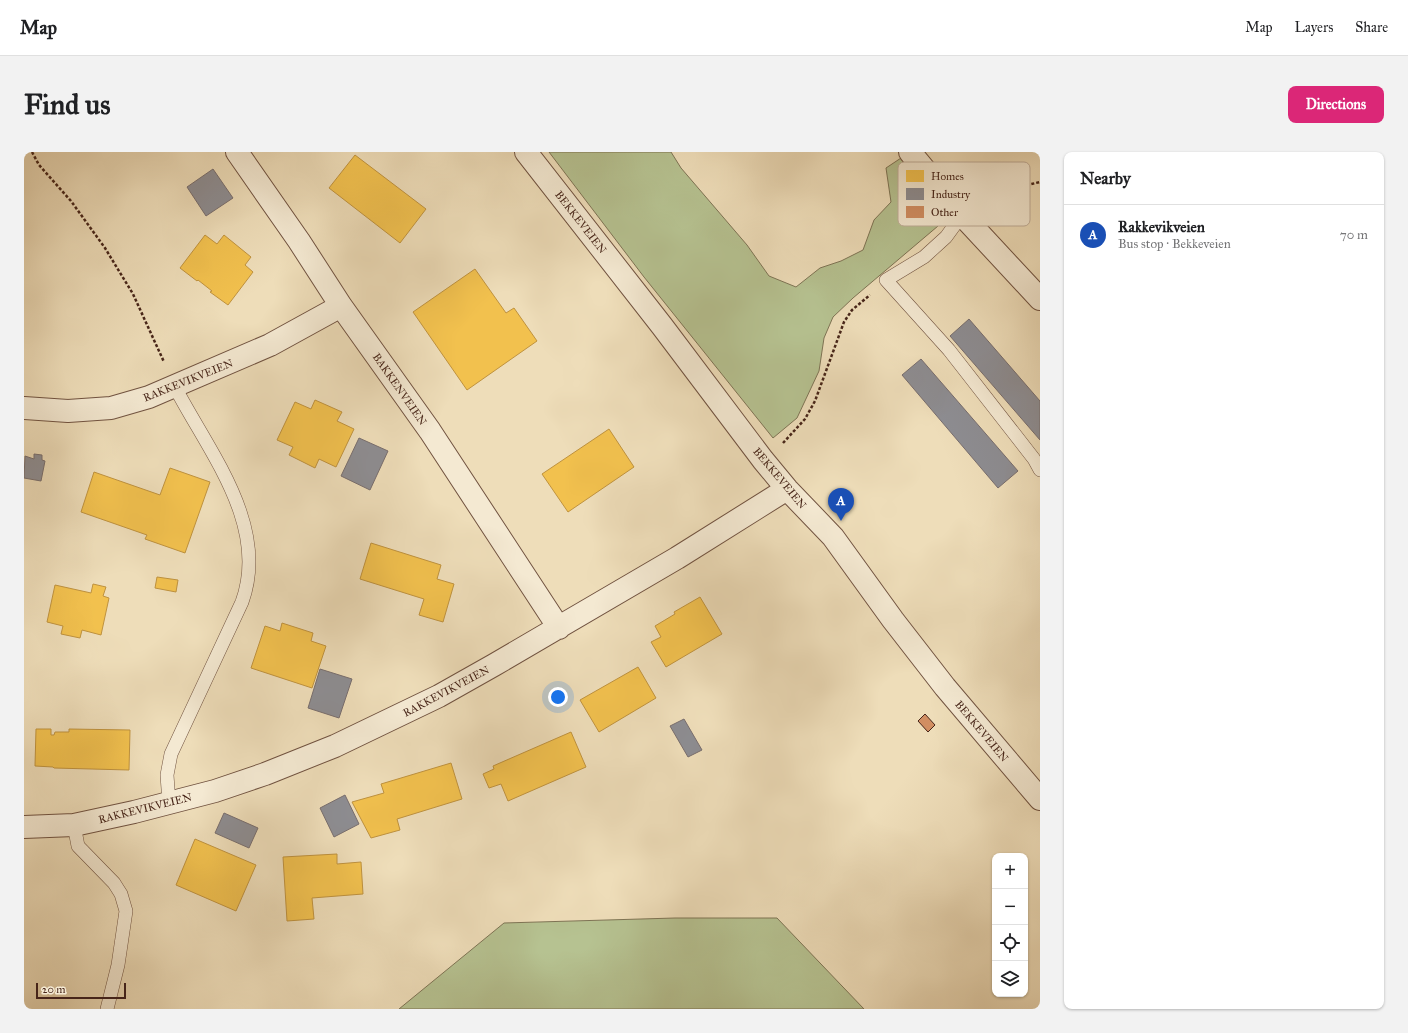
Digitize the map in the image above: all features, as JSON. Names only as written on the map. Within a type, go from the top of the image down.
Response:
[{"type":"street","name":"BAKKENVEIEN","points":[[237,152],[299,241],[341,306],[430,431],[559,628]]},
{"type":"street","name":"BEKKEVEIEN","points":[[526,152],[662,326],[763,460],[787,489],[833,537],[893,620],[945,687],[1040,799]]},
{"type":"street","points":[[910,152],[918,162]]},
{"type":"street","points":[[972,226],[1040,299]]},
{"type":"street","name":"RAKKEVIKVEIEN","points":[[24,408],[68,411],[111,408],[149,397],[270,345],[341,306]]},
{"type":"street","name":"RAKKEVIKVEIEN","points":[[24,827],[74,825],[134,812],[215,791],[265,774],[335,746],[439,696],[559,628],[677,558],[787,489]]},
{"type":"lane","points":[[954,226],[946,237],[924,257],[886,280],[949,350],[1034,459],[1040,470]]},
{"type":"lane","points":[[168,803],[167,775],[171,754],[242,602],[246,589],[248,562],[246,532],[230,484],[175,386]]},
{"type":"lane","points":[[74,825],[78,846],[114,883],[121,894],[126,911],[118,965],[107,1009]]},
{"type":"path","points":[[32,152],[39,165],[71,201],[105,248],[133,294],[175,386]]},
{"type":"path","points":[[1030,184],[1040,182]]},
{"type":"path","points":[[763,460],[775,451],[805,419],[815,401],[844,322],[852,310],[886,280]]},
{"type":"green space","points":[[549,152],[671,152],[681,168],[747,245],[769,276],[796,287],[820,268],[841,261],[863,250],[874,220],[891,202],[886,168],[901,158],[904,162],[898,162],[898,226],[938,226],[853,298],[833,317],[824,338],[819,371],[797,418],[773,438],[644,277]]},
{"type":"green space","points":[[675,918],[777,918],[864,1009],[399,1009],[504,923]]},
{"type":"building: Homes","points":[[355,155],[426,209],[400,243],[329,188]]},
{"type":"building: Homes","points":[[205,235],[217,244],[224,235],[251,257],[245,265],[253,272],[228,305],[210,292],[212,291],[198,280],[197,281],[180,268]]},
{"type":"building: Homes","points":[[475,269],[506,313],[514,308],[537,341],[467,390],[413,312]]},
{"type":"building: Homes","points":[[315,400],[342,412],[337,421],[354,429],[336,467],[319,459],[315,468],[289,455],[293,447],[277,440],[295,402],[311,409]]},
{"type":"building: Homes","points":[[609,429],[634,467],[568,512],[542,474]]},
{"type":"building: Homes","points":[[170,468],[210,482],[185,553],[145,539],[147,535],[81,512],[94,472],[160,495]]},
{"type":"building: Homes","points":[[371,543],[441,565],[437,579],[454,584],[443,622],[419,615],[424,599],[360,579]]},
{"type":"building: Homes","points":[[157,577],[178,580],[176,592],[155,588]]},
{"type":"building: Homes","points":[[93,584],[106,587],[103,596],[109,598],[101,635],[82,630],[80,638],[61,634],[63,626],[47,622],[55,585],[91,593]]},
{"type":"building: Homes","points":[[700,597],[722,634],[666,667],[651,642],[661,637],[655,626],[675,614],[674,612]]},
{"type":"building: Homes","points":[[282,623],[313,633],[311,641],[326,646],[312,688],[251,668],[265,626],[280,631]]},
{"type":"building: Homes","points":[[638,667],[656,698],[599,732],[580,700]]},
{"type":"building: Homes","points":[[36,729],[51,729],[51,735],[54,735],[55,732],[69,732],[69,729],[130,730],[129,770],[35,766]]},
{"type":"building: Homes","points":[[571,732],[586,767],[508,801],[501,784],[489,788],[483,774],[494,769],[493,766]]},
{"type":"building: Homes","points":[[451,763],[462,799],[397,819],[400,830],[371,838],[352,802],[384,793],[381,784]]},
{"type":"building: Homes","points":[[195,839],[256,865],[236,911],[176,885]]},
{"type":"building: Homes","points":[[337,854],[337,864],[361,862],[363,894],[312,898],[314,919],[287,921],[283,857]]},
{"type":"building: Industry","points":[[213,169],[233,198],[206,216],[187,187]]},
{"type":"building: Industry","points":[[969,319],[1040,401],[1040,440],[950,336]]},
{"type":"building: Industry","points":[[921,359],[1018,471],[998,488],[902,375]]},
{"type":"building: Industry","points":[[359,438],[388,451],[370,490],[341,476]]},
{"type":"building: Industry","points":[[34,454],[42,455],[42,460],[45,461],[41,481],[24,478],[25,456],[34,459]]},
{"type":"building: Industry","points":[[320,669],[352,679],[339,718],[308,708]]},
{"type":"building: Industry","points":[[684,719],[702,750],[688,757],[670,726]]},
{"type":"building: Industry","points":[[345,795],[359,824],[334,837],[320,808]]},
{"type":"building: Industry","points":[[224,813],[258,828],[249,848],[215,833]]},
{"type":"building: Other","points":[[925,714],[935,725],[928,732],[918,721]]},
{"type":"place","name":"Rakkevikveien","points":[[841,521]]}]
